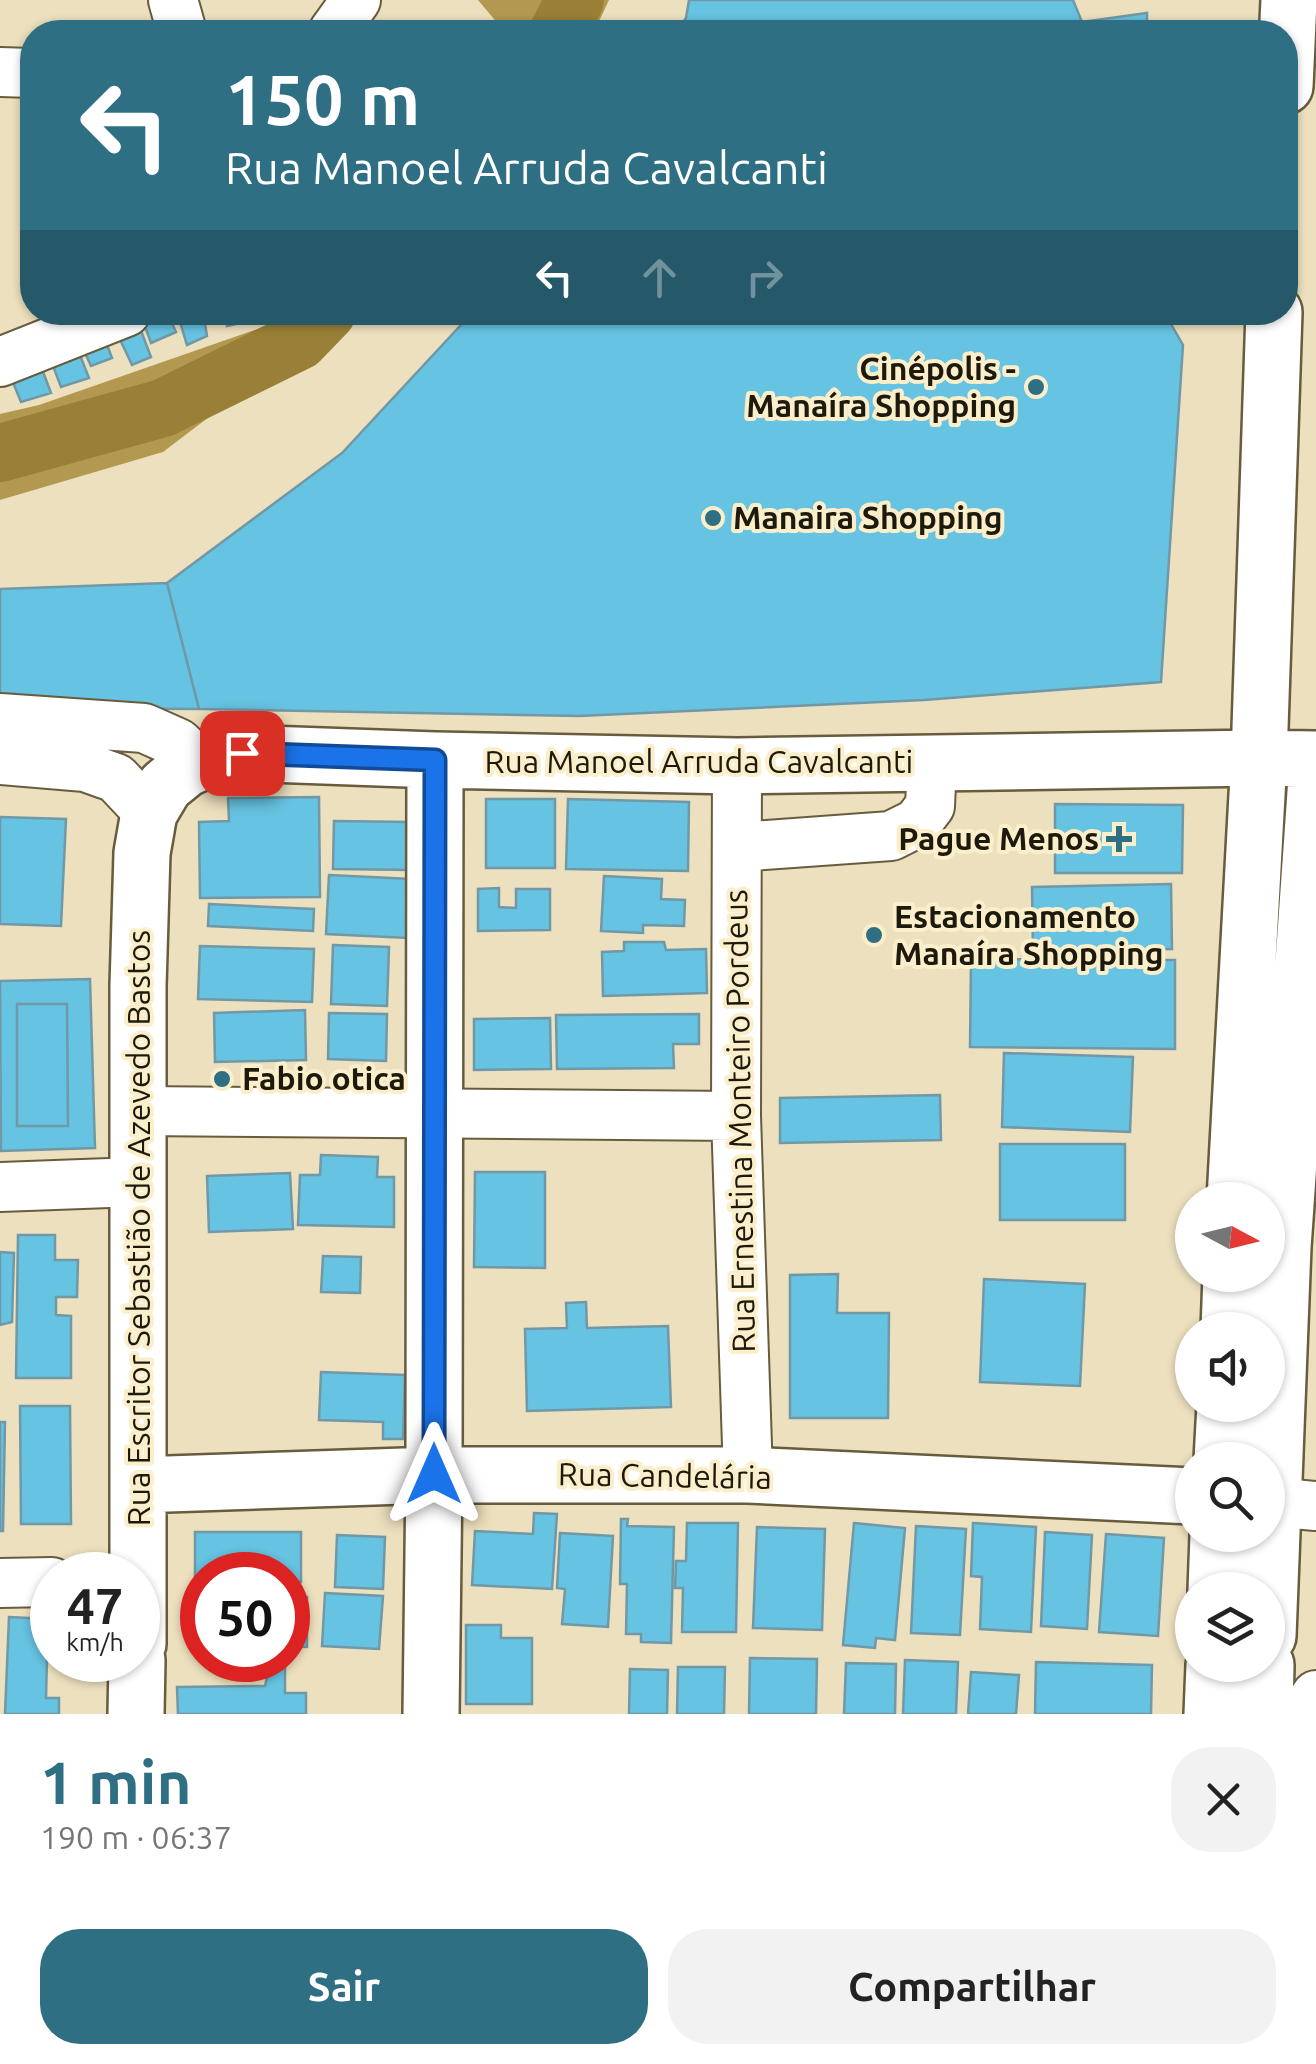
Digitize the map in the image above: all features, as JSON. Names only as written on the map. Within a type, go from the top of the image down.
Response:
[{"type":"main road","points":[[1237,1182],[1259,758],[1274,325]]},
{"type":"main road","name":"Rua Manoel Arruda Cavalcanti","points":[[149,812],[165,786],[186,770],[198,763],[242,753],[737,766],[1316,760]]},
{"type":"main road","points":[[431,1714],[435,760]]},
{"type":"main road","points":[[1285,1442],[1284,1246],[1316,778]]},
{"type":"main road","name":"Rua Escritor Sebastião de Azevedo Bastos","points":[[138,1552],[138,986],[141,872],[149,812]]},
{"type":"main road","name":"Rua Candelária","points":[[138,1485],[434,1474],[748,1476],[1175,1495]]},
{"type":"main road","points":[[136,1714],[137,1682]]},
{"type":"main road","points":[[1212,1714],[1213,1682]]},
{"type":"main road","points":[[1265,1714],[1266,1682]]},
{"type":"street","points":[[0,362],[93,325]]},
{"type":"street","points":[[0,718],[144,728],[178,743],[198,763]]},
{"type":"street","points":[[0,760],[85,767],[116,778],[149,812]]},
{"type":"street","points":[[737,847],[891,836],[918,823],[930,806],[932,762]]},
{"type":"street","name":"Rua Ernestina Monteiro Pordeus","points":[[737,766],[736,1116],[748,1476]]},
{"type":"street","points":[[138,1111],[736,1116]]},
{"type":"street","points":[[0,1186],[137,1182]]},
{"type":"street","points":[[0,1583],[30,1582]]},
{"type":"street","points":[[1304,1714],[1316,1696]]},
{"type":"shaded area","points":[[478,0],[609,0],[600,20],[495,20]]},
{"type":"shaded area","points":[[269,325],[330,325],[163,452],[0,500],[0,414],[39,405]]},
{"type":"building","points":[[689,0],[1073,0],[1081,20],[685,20]]},
{"type":"building","points":[[1147,13],[1147,20],[1096,20]]},
{"type":"building","points":[[139,325],[151,357],[132,365],[115,329]]},
{"type":"building","points":[[144,325],[173,325],[176,332],[151,343]]},
{"type":"building","points":[[181,325],[205,325],[207,336],[187,345]]},
{"type":"building","name":"Manaira Shopping","points":[[461,325],[1171,325],[1183,345],[1161,682],[924,700],[579,716],[199,709],[167,583],[342,453]]},
{"type":"building","points":[[103,334],[112,358],[91,366],[81,344]]},
{"type":"building","points":[[78,350],[89,378],[61,387],[50,358]]},
{"type":"building","points":[[39,361],[51,393],[21,402],[8,370]]},
{"type":"building","points":[[167,583],[199,709],[0,708],[0,589]]},
{"type":"building","points":[[319,797],[320,897],[200,898],[199,822],[229,821],[228,798]]},
{"type":"building","points":[[486,799],[555,799],[555,868],[486,868]]},
{"type":"building","points":[[568,799],[689,802],[688,871],[566,869]]},
{"type":"building","name":"Pague Menos","points":[[1055,804],[1183,805],[1182,873],[1055,873]]},
{"type":"building","points":[[0,817],[66,819],[61,926],[0,924]]},
{"type":"building","points":[[334,821],[411,822],[411,870],[333,869]]},
{"type":"building","points":[[329,875],[411,879],[408,938],[326,934]]},
{"type":"building","points":[[604,876],[662,879],[661,899],[685,900],[684,926],[643,925],[643,933],[601,931]]},
{"type":"building","points":[[1171,884],[1172,949],[1033,952],[1032,887]]},
{"type":"building","points":[[499,888],[499,907],[516,908],[516,889],[550,889],[550,930],[478,931],[478,889]]},
{"type":"building","points":[[209,904],[314,909],[313,931],[208,926]]},
{"type":"building","points":[[624,942],[664,942],[666,950],[706,949],[707,993],[603,996],[602,952],[624,951]]},
{"type":"building","points":[[333,945],[389,947],[387,1006],[331,1004]]},
{"type":"building","points":[[200,946],[314,949],[312,1002],[198,999]]},
{"type":"building","points":[[971,959],[1175,960],[1175,1049],[970,1047]]},
{"type":"building","points":[[90,979],[95,1148],[1,1151],[0,981]]},
{"type":"building","points":[[17,1004],[67,1004],[68,1126],[17,1126]]},
{"type":"building","points":[[305,1010],[306,1060],[215,1062],[214,1013]]},
{"type":"building","points":[[329,1013],[387,1014],[386,1061],[328,1059]]},
{"type":"building","points":[[699,1014],[699,1044],[673,1044],[674,1068],[557,1069],[556,1015]]},
{"type":"building","points":[[550,1018],[551,1069],[474,1070],[474,1019]]},
{"type":"building","points":[[1004,1053],[1133,1057],[1130,1132],[1002,1127]]},
{"type":"building","points":[[940,1095],[941,1140],[780,1143],[780,1098]]},
{"type":"building","points":[[1000,1144],[1125,1144],[1125,1220],[1000,1220]]},
{"type":"building","points":[[321,1155],[378,1157],[377,1177],[394,1177],[394,1227],[298,1225],[300,1175],[320,1175]]},
{"type":"building","points":[[475,1172],[545,1172],[545,1268],[474,1267]]},
{"type":"building","points":[[290,1173],[293,1229],[209,1232],[207,1176]]},
{"type":"building","points":[[18,1235],[55,1235],[55,1260],[78,1260],[77,1297],[56,1297],[56,1315],[71,1316],[71,1378],[16,1378]]},
{"type":"building","points":[[0,1252],[14,1253],[12,1322],[0,1325]]},
{"type":"building","points":[[323,1256],[361,1257],[360,1293],[321,1292]]},
{"type":"building","points":[[838,1274],[837,1313],[889,1313],[888,1418],[790,1418],[790,1275]]},
{"type":"building","points":[[984,1279],[1085,1284],[1080,1386],[980,1382]]},
{"type":"building","points":[[586,1302],[587,1328],[668,1326],[671,1407],[527,1411],[525,1329],[567,1328],[566,1303]]},
{"type":"building","points":[[321,1372],[405,1375],[403,1439],[383,1439],[383,1422],[319,1420]]},
{"type":"building","points":[[20,1406],[70,1406],[71,1524],[21,1524]]},
{"type":"building","points":[[0,1422],[5,1422],[3,1531],[0,1531]]},
{"type":"building","points":[[534,1513],[557,1514],[552,1589],[472,1585],[475,1531],[533,1534]]},
{"type":"building","points":[[621,1519],[628,1519],[627,1526],[674,1527],[671,1643],[641,1642],[641,1634],[626,1634],[627,1584],[620,1584]]},
{"type":"building","points":[[687,1523],[738,1523],[736,1632],[682,1632],[683,1588],[675,1588],[676,1561],[686,1561]]},
{"type":"building","points":[[854,1523],[905,1528],[895,1640],[876,1638],[875,1648],[843,1645]]},
{"type":"building","points":[[973,1523],[1036,1527],[1031,1632],[980,1629],[982,1577],[971,1576]]},
{"type":"building","points":[[916,1526],[966,1529],[960,1635],[911,1633]]},
{"type":"building","points":[[757,1527],[825,1529],[822,1630],[753,1628]]},
{"type":"building","points":[[195,1532],[301,1532],[301,1552],[195,1552]]},
{"type":"building","points":[[1045,1532],[1092,1535],[1087,1629],[1041,1626]]},
{"type":"building","points":[[560,1533],[613,1536],[608,1627],[562,1624],[565,1589],[557,1588]]},
{"type":"building","points":[[1106,1534],[1164,1538],[1158,1636],[1099,1632]]},
{"type":"building","points":[[337,1535],[385,1537],[383,1589],[335,1587]]},
{"type":"building","points":[[325,1593],[383,1596],[379,1649],[322,1646]]},
{"type":"building","points":[[9,1617],[30,1618],[30,1682],[46,1682],[46,1698],[59,1698],[59,1714],[5,1714]]},
{"type":"building","points":[[466,1625],[501,1625],[501,1638],[532,1638],[532,1704],[466,1704]]},
{"type":"building","points":[[750,1658],[817,1659],[816,1714],[749,1714]]},
{"type":"building","points":[[905,1660],[958,1662],[956,1714],[903,1714]]},
{"type":"building","points":[[1036,1662],[1152,1665],[1151,1714],[1035,1714]]},
{"type":"building","points":[[846,1663],[896,1664],[895,1714],[844,1714]]},
{"type":"building","points":[[678,1667],[725,1667],[724,1714],[677,1714]]},
{"type":"building","points":[[630,1669],[668,1670],[667,1714],[629,1714]]},
{"type":"building","points":[[971,1672],[1019,1675],[1016,1714],[968,1714]]},
{"type":"building","points":[[266,1682],[285,1682],[285,1693],[306,1693],[306,1714],[178,1714],[177,1687],[265,1686]]},
{"type":"waterway","points":[[564,20],[575,0]]},
{"type":"waterway","points":[[0,453],[163,408],[299,341],[314,325]]},
{"type":"place","name":"Cinépolis - Manaíra Shopping","points":[[1036,387]]},
{"type":"place","name":"Manaira Shopping","points":[[713,518]]},
{"type":"place","name":"Pague Menos","points":[[1119,839]]},
{"type":"place","name":"Estacionamento Manaíra Shopping","points":[[874,935]]},
{"type":"place","name":"Fabio otica","points":[[222,1079]]},
{"type":"route","points":[[242,753],[435,760],[434,1474]]}]
